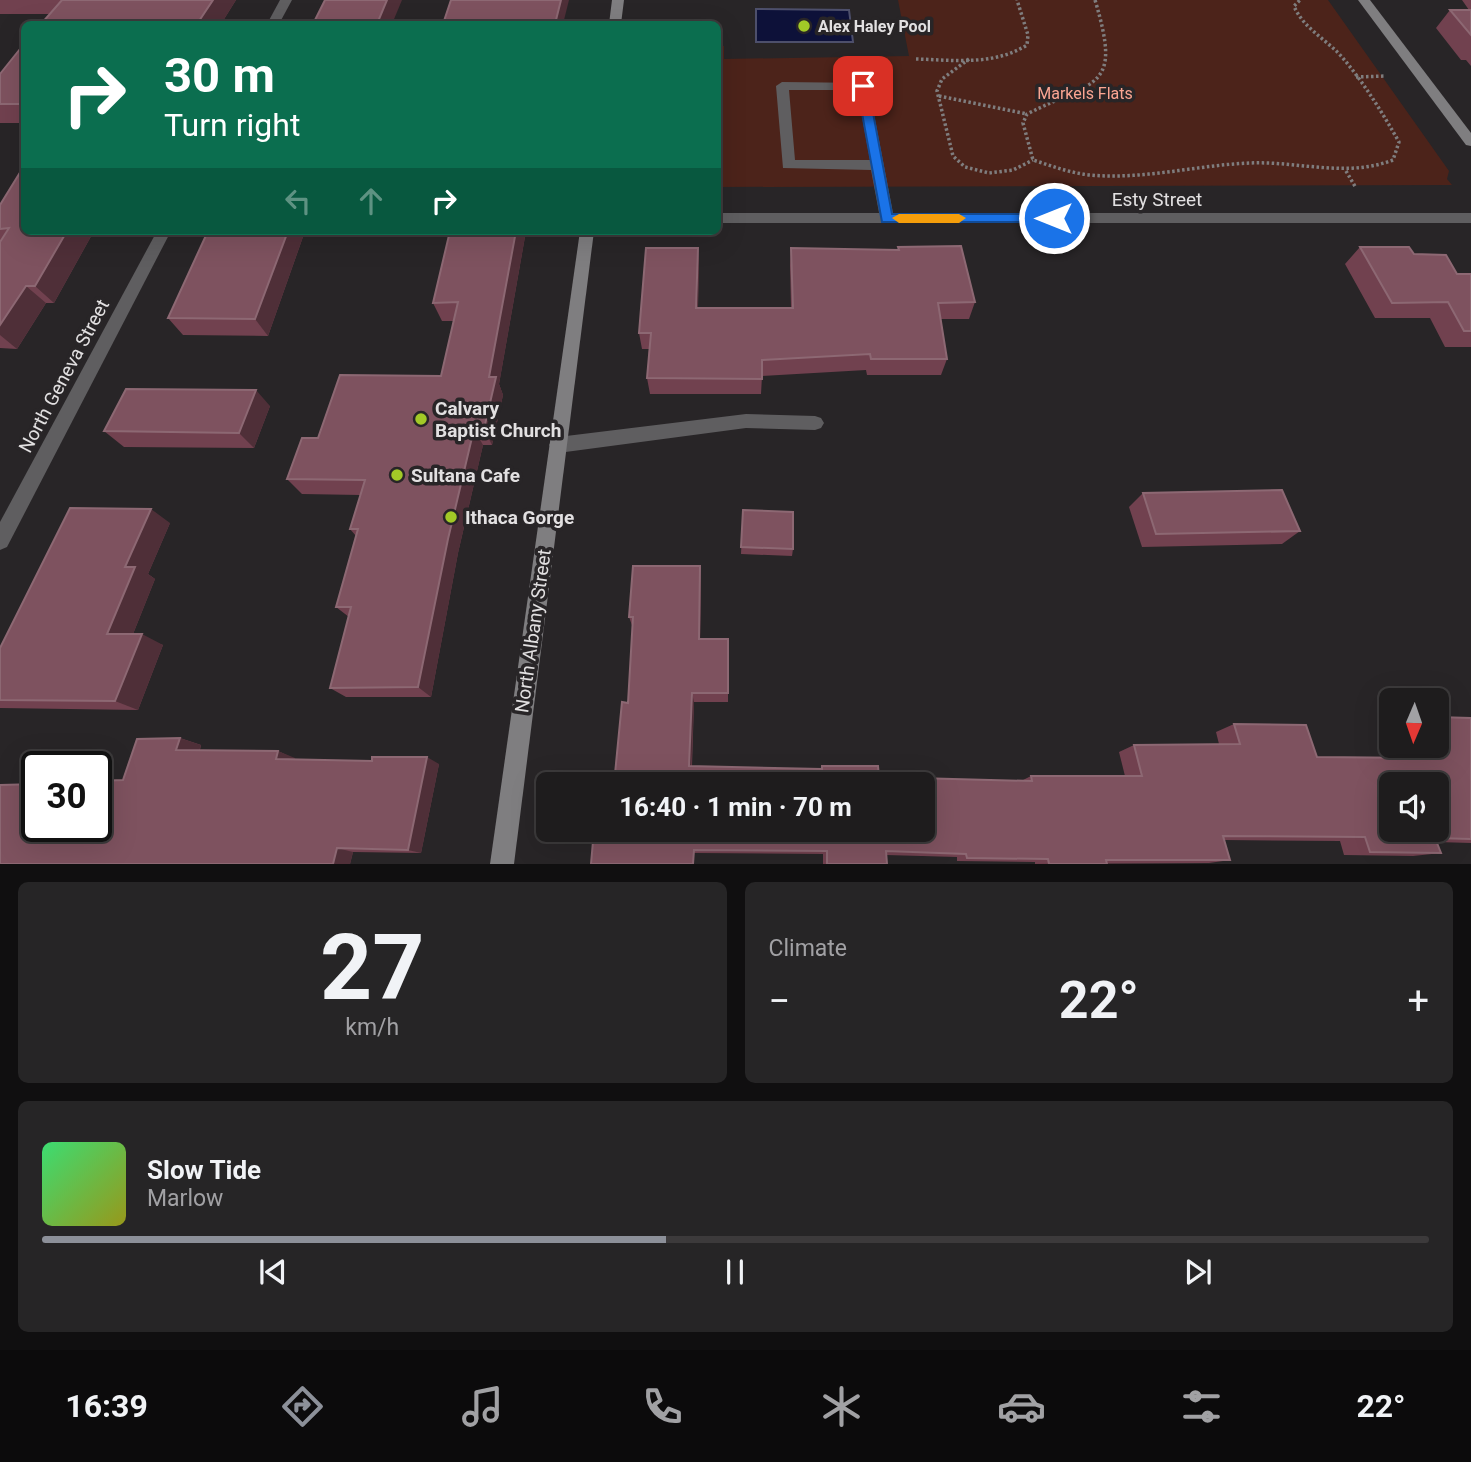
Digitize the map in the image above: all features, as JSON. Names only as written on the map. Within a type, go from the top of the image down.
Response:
[{"type":"street","points":[[275,21],[286,0]]},
{"type":"street","points":[[615,21],[618,0]]},
{"type":"street","points":[[1364,0],[1471,142]]},
{"type":"street","points":[[877,164],[788,165],[782,86],[863,86],[887,218]]},
{"type":"street","name":"Esty Street","points":[[721,218],[1471,218]]},
{"type":"street","name":"North Geneva Street","points":[[0,541],[162,235]]},
{"type":"street","name":"North Albany Street","points":[[502,863],[586,235]]},
{"type":"street","points":[[558,445],[746,421],[815,423]]},
{"type":"path","points":[[916,59],[999,58],[1016,54],[1027,46],[1028,36],[1017,0]]},
{"type":"path","points":[[938,95],[1027,114],[1072,96],[1090,85],[1104,71],[1108,57],[1095,0]]},
{"type":"path","points":[[969,59],[942,79],[938,95],[953,156],[965,167],[989,173],[1013,170],[1032,160],[1091,175],[1121,176],[1272,163],[1346,171],[1372,170],[1393,160],[1399,142],[1377,105],[1332,46],[1296,14],[1294,6],[1300,0]]},
{"type":"path","points":[[1356,77],[1386,76]]},
{"type":"path","points":[[1027,114],[1023,123],[1032,160]]},
{"type":"path","points":[[1346,171],[1356,188]]},
{"type":"path","points":[[1121,176],[1126,188]]},
{"type":"green space","name":"Markels Flats","points":[[898,0],[1328,0],[1449,171],[1447,179],[1452,185],[721,187],[721,46],[724,46],[724,59],[909,56]]},
{"type":"shaded area","name":"Alex Haley Pool","points":[[756,9],[849,10],[853,42],[756,42]]},
{"type":"building","points":[[62,0],[213,0],[199,21],[44,21]]},
{"type":"building","points":[[325,0],[387,0],[378,21],[314,21]]},
{"type":"building","points":[[451,0],[561,0],[556,21],[444,21]]},
{"type":"building","points":[[1450,10],[1471,10],[1471,35]]},
{"type":"building","points":[[21,48],[21,104],[0,104],[0,74]]},
{"type":"building","points":[[21,171],[21,235],[65,235],[35,286],[26,286],[0,325],[0,242],[9,228],[0,229],[0,205]]},
{"type":"building","points":[[206,235],[286,235],[255,319],[168,318]]},
{"type":"building","points":[[449,235],[515,235],[489,377],[496,377],[484,429],[474,429],[418,687],[330,688],[351,607],[336,607],[358,529],[350,529],[365,480],[287,479],[302,438],[318,438],[340,375],[441,376],[458,302],[433,303]]},
{"type":"building","points":[[961,246],[975,302],[938,303],[947,359],[871,359],[870,354],[762,360],[762,379],[647,378],[651,333],[639,333],[646,248],[698,248],[696,308],[793,308],[791,248],[899,250],[898,247]]},
{"type":"building","points":[[1360,247],[1409,247],[1414,254],[1446,255],[1457,274],[1471,274],[1471,331],[1464,331],[1448,302],[1392,303]]},
{"type":"building","points":[[126,389],[256,390],[239,433],[104,431]]},
{"type":"building","points":[[1282,490],[1300,531],[1156,534],[1143,493]]},
{"type":"building","points":[[70,508],[151,509],[125,567],[135,567],[107,634],[142,634],[115,701],[0,700],[0,648]]},
{"type":"building","points":[[743,510],[793,512],[793,549],[741,547]]},
{"type":"building","points":[[633,566],[700,566],[699,639],[728,639],[728,693],[692,693],[689,766],[822,769],[822,766],[878,766],[879,772],[615,772],[622,702],[628,703],[633,617],[629,617]]},
{"type":"building","points":[[1449,717],[1471,718],[1471,839],[1449,838],[1449,772],[1379,772],[1379,842],[1437,842],[1441,853],[1370,852],[1365,837],[1223,836],[1230,860],[1106,860],[1107,864],[1049,864],[1048,859],[967,858],[966,854],[886,851],[887,864],[827,864],[827,851],[694,850],[693,864],[591,864],[593,842],[935,842],[935,778],[1032,781],[1031,776],[1142,776],[1134,745],[1240,744],[1234,724],[1306,725],[1317,757],[1449,758]]},
{"type":"building","points":[[180,738],[176,750],[278,751],[276,759],[372,761],[372,757],[427,757],[408,850],[337,848],[333,864],[0,864],[0,785],[21,784],[21,842],[112,842],[112,780],[123,780],[137,739]]},
{"type":"slow traffic","points":[[899,218],[959,218]]},
{"type":"place","name":"Alex Haley Pool","points":[[804,26]]},
{"type":"place","name":"Calvary Baptist Church","points":[[421,419]]},
{"type":"place","name":"Sultana Cafe","points":[[397,475]]},
{"type":"place","name":"Ithaca Gorge","points":[[451,517]]},
{"type":"route","points":[[863,86],[887,218],[1054,218]]}]
